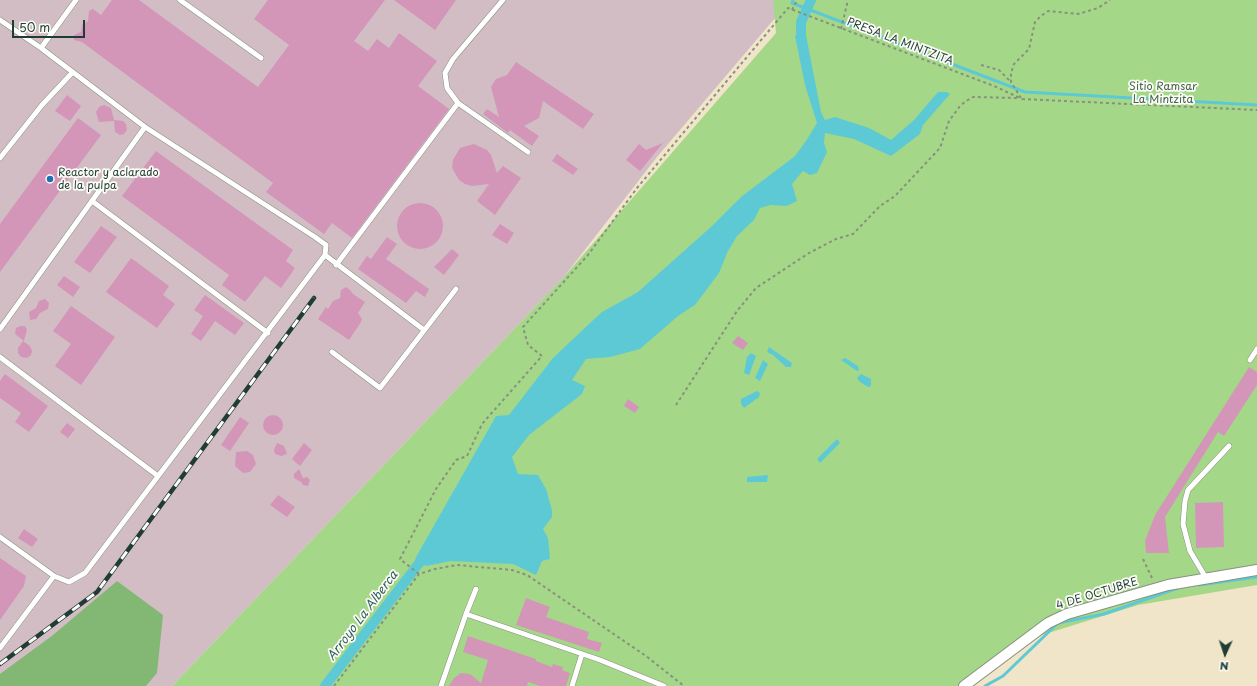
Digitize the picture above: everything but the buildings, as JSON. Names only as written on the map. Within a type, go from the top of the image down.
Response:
[{"type":"street","name":"4 DE OCTUBRE","points":[[964,686],[1048,623],[1067,614],[1157,588],[1257,570]]},
{"type":"lane","points":[[41,48],[76,0]]},
{"type":"lane","points":[[180,0],[261,58]]},
{"type":"lane","points":[[503,0],[453,59],[445,73],[447,88],[458,103],[528,152]]},
{"type":"lane","points":[[0,20],[41,48],[145,127],[326,245],[325,255],[268,333],[85,573],[69,582],[54,576],[0,537]]},
{"type":"lane","points":[[0,158],[42,105],[72,73]]},
{"type":"lane","points":[[336,265],[458,103]]},
{"type":"lane","points":[[0,329],[145,127]]},
{"type":"lane","points":[[92,201],[268,333]]},
{"type":"lane","points":[[325,255],[336,265],[424,330]]},
{"type":"lane","points":[[332,352],[380,388],[456,289]]},
{"type":"lane","points":[[1250,360],[1257,348]]},
{"type":"lane","points":[[0,357],[158,476]]},
{"type":"lane","points":[[1206,578],[1190,551],[1182,524],[1185,501],[1188,490],[1229,446]]},
{"type":"lane","points":[[0,648],[54,576]]},
{"type":"lane","points":[[441,686],[476,588]]},
{"type":"lane","points":[[466,614],[600,660],[664,686]]},
{"type":"lane","points":[[572,686],[582,654]]},
{"type":"path","points":[[419,574],[400,559],[436,489],[456,460],[468,456],[482,424],[542,356],[528,345],[523,327],[588,255],[637,188],[788,8],[792,10],[797,0]]},
{"type":"path","points":[[841,29],[848,0]]},
{"type":"path","points":[[1011,82],[1011,73],[1014,64],[1029,49],[1035,22],[1041,16],[1048,11],[1078,14],[1098,8],[1110,0]]},
{"type":"path","name":"PRESA LA MINTZITA","points":[[792,10],[994,86],[1022,99]]},
{"type":"path","points":[[981,65],[998,70],[1011,82],[1022,99]]},
{"type":"path","points":[[676,405],[736,311],[756,288],[809,253],[836,239],[853,234],[880,206],[895,196],[940,148],[949,121],[963,104],[973,97],[1257,110]]},
{"type":"path","points":[[1143,559],[1157,588]]},
{"type":"path","points":[[334,686],[419,574],[457,565],[512,570],[527,575],[646,656],[684,686]]},
{"type":"shaded area","points":[[0,0],[779,0],[781,11],[657,157],[563,278],[172,686],[0,686]]},
{"type":"green space","name":"Sitio Ramsar La Mintzita","points":[[773,0],[1257,0],[1257,585],[1138,605],[1042,635],[968,686],[172,686],[563,278],[776,33]]},
{"type":"green space","points":[[117,581],[163,615],[157,673],[146,686],[0,686],[0,674],[53,635]]},
{"type":"water","points":[[805,30],[821,112],[825,120],[835,117],[869,128],[891,140],[914,120],[938,92],[947,92],[950,94],[923,125],[920,134],[891,156],[854,139],[825,133],[824,143],[827,152],[817,173],[810,175],[803,171],[792,184],[797,201],[787,206],[771,205],[760,208],[754,220],[737,236],[728,251],[719,273],[695,305],[678,316],[640,349],[610,357],[586,359],[572,380],[585,386],[582,394],[529,435],[512,457],[518,474],[538,475],[546,489],[552,510],[552,517],[543,529],[548,538],[550,559],[542,561],[536,575],[513,564],[451,561],[426,566],[415,559],[496,416],[509,415],[553,358],[602,312],[638,292],[712,226],[741,197],[795,156],[817,123],[805,85],[795,36]]},
{"type":"water","points":[[769,347],[792,363],[791,367],[786,367],[773,355],[767,352]]},
{"type":"water","points":[[751,353],[756,356],[749,375],[744,373],[747,357]]},
{"type":"water","points":[[845,358],[858,366],[859,370],[857,371],[841,360]]},
{"type":"water","points":[[763,360],[768,364],[760,381],[755,378]]},
{"type":"water","points":[[861,374],[871,379],[871,386],[868,387],[860,382],[857,378]]},
{"type":"water","points":[[757,391],[760,393],[759,397],[744,408],[741,404],[741,399]]},
{"type":"water","points":[[837,439],[840,443],[820,463],[817,459]]},
{"type":"water","points":[[768,475],[767,482],[747,482],[747,477]]},
{"type":"waterway","points":[[793,0],[792,3],[1025,92],[1257,105]]},
{"type":"waterway","points":[[801,33],[801,22],[811,0]]},
{"type":"waterway","name":"Arroyo La Alberca","points":[[325,686],[420,562]]},
{"type":"waterway","points":[[1199,585],[1257,577]]},
{"type":"waterway","points":[[985,686],[1003,676],[1058,623],[1104,614],[1178,588]]},
{"type":"railway","points":[[0,664],[97,592],[314,298]]},
{"type":"place","name":"Reactor y aclarado de la pulpa","points":[[50,179]]}]
